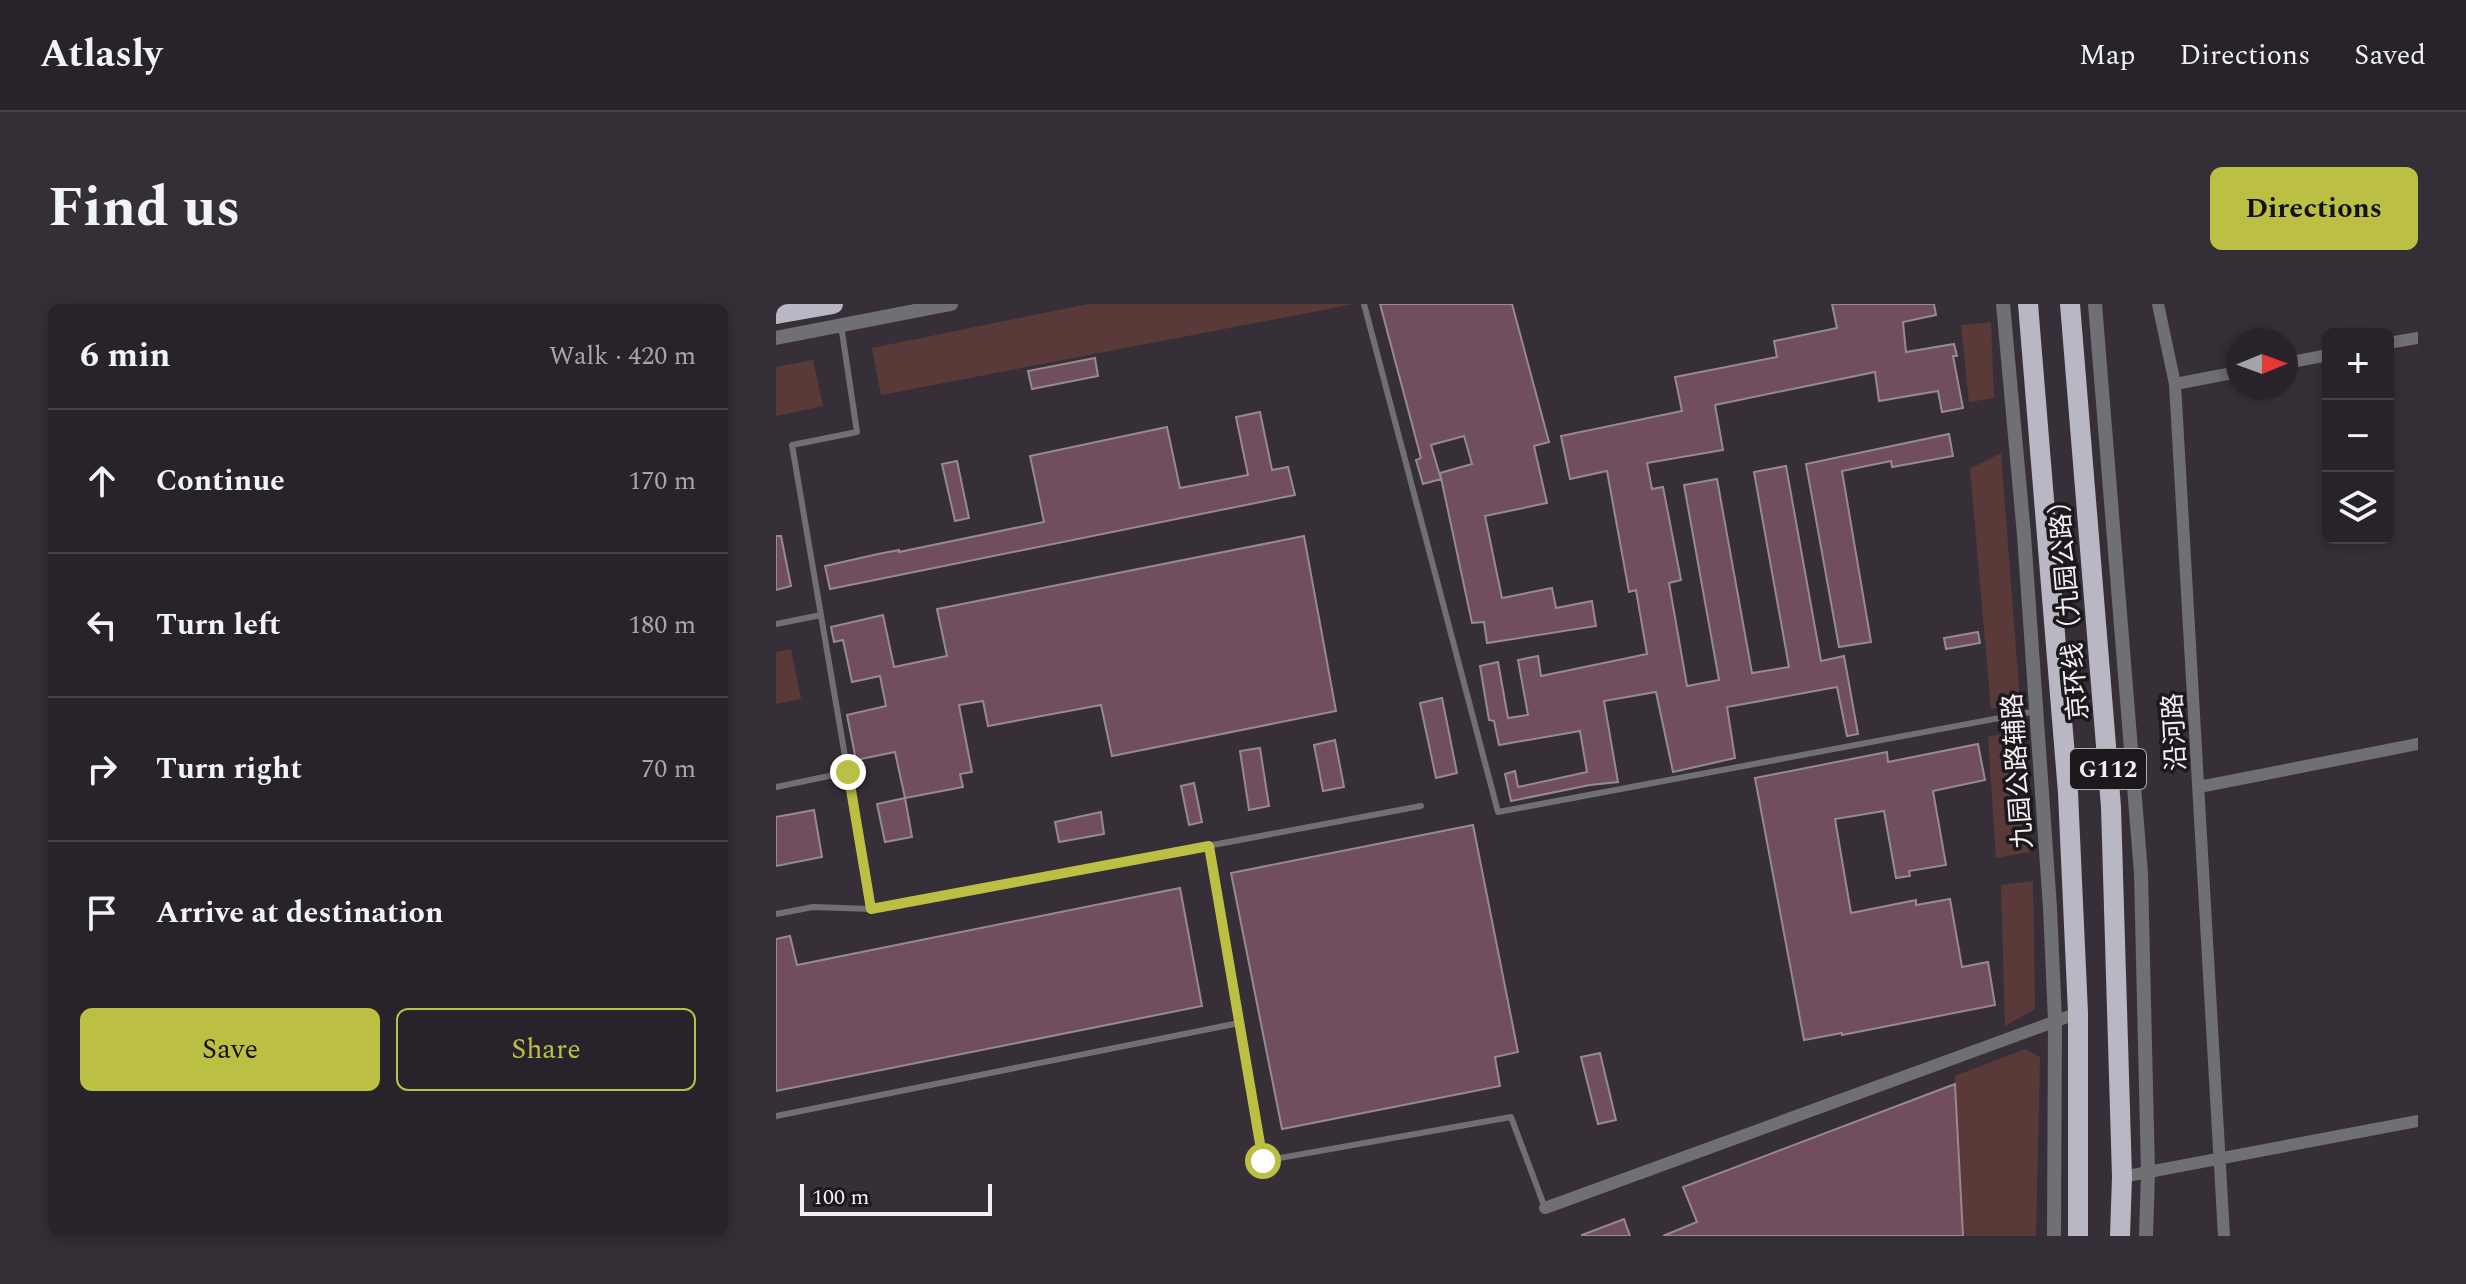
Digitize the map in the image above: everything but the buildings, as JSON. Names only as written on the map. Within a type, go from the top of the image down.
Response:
[{"type":"highway","points":[[776,314],[833,304]]},
{"type":"highway","name":"京环线（九园公路）","points":[[2028,304],[2068,793],[2078,1013],[2078,1236]]},
{"type":"highway","name":"京环线（九园公路）","points":[[2070,304],[2111,807],[2122,1177],[2120,1236]]},
{"type":"street","points":[[776,338],[951,304]]},
{"type":"street","name":"九园公路辅路","points":[[2003,304],[2037,711],[2055,1020],[2054,1236]]},
{"type":"street","points":[[2095,304],[2141,873],[2148,1173],[2146,1236]]},
{"type":"street","name":"沿河路","points":[[2158,304],[2175,384],[2224,1236]]},
{"type":"street","points":[[2394,342],[2418,338]]},
{"type":"street","points":[[2298,361],[2322,356]]},
{"type":"street","points":[[2175,384],[2226,374]]},
{"type":"street","points":[[2199,787],[2418,744]]},
{"type":"street","points":[[1545,1208],[2078,1013]]},
{"type":"street","points":[[2122,1177],[2418,1121]]},
{"type":"lane","points":[[1364,304],[1498,812],[2037,711]]},
{"type":"lane","points":[[841,325],[857,432],[792,445],[871,909]]},
{"type":"lane","points":[[776,624],[821,615]]},
{"type":"lane","points":[[776,787],[848,772]]},
{"type":"lane","points":[[776,914],[813,907],[871,909],[1421,806]]},
{"type":"lane","points":[[1209,846],[1263,1161],[1511,1117],[1545,1208]]},
{"type":"lane","points":[[776,1116],[1239,1023]]},
{"type":"shaded area","points":[[1088,304],[1354,304],[881,395],[872,348]]},
{"type":"shaded area","points":[[1991,322],[1994,398],[1969,402],[1961,325]]},
{"type":"shaded area","points":[[813,360],[823,406],[776,416],[776,367]]},
{"type":"shaded area","points":[[2001,453],[2020,703],[1991,709],[1970,469]]},
{"type":"shaded area","points":[[791,649],[801,699],[776,704],[776,652]]},
{"type":"shaded area","points":[[2023,730],[2029,852],[1996,858],[1988,737]]},
{"type":"shaded area","points":[[2033,881],[2035,1009],[2005,1026],[2001,885]]},
{"type":"shaded area","points":[[2025,1049],[2040,1057],[2036,1236],[1963,1236],[1955,1076]]},
{"type":"route","points":[[848,772],[871,909],[1209,846],[1263,1161]]}]
